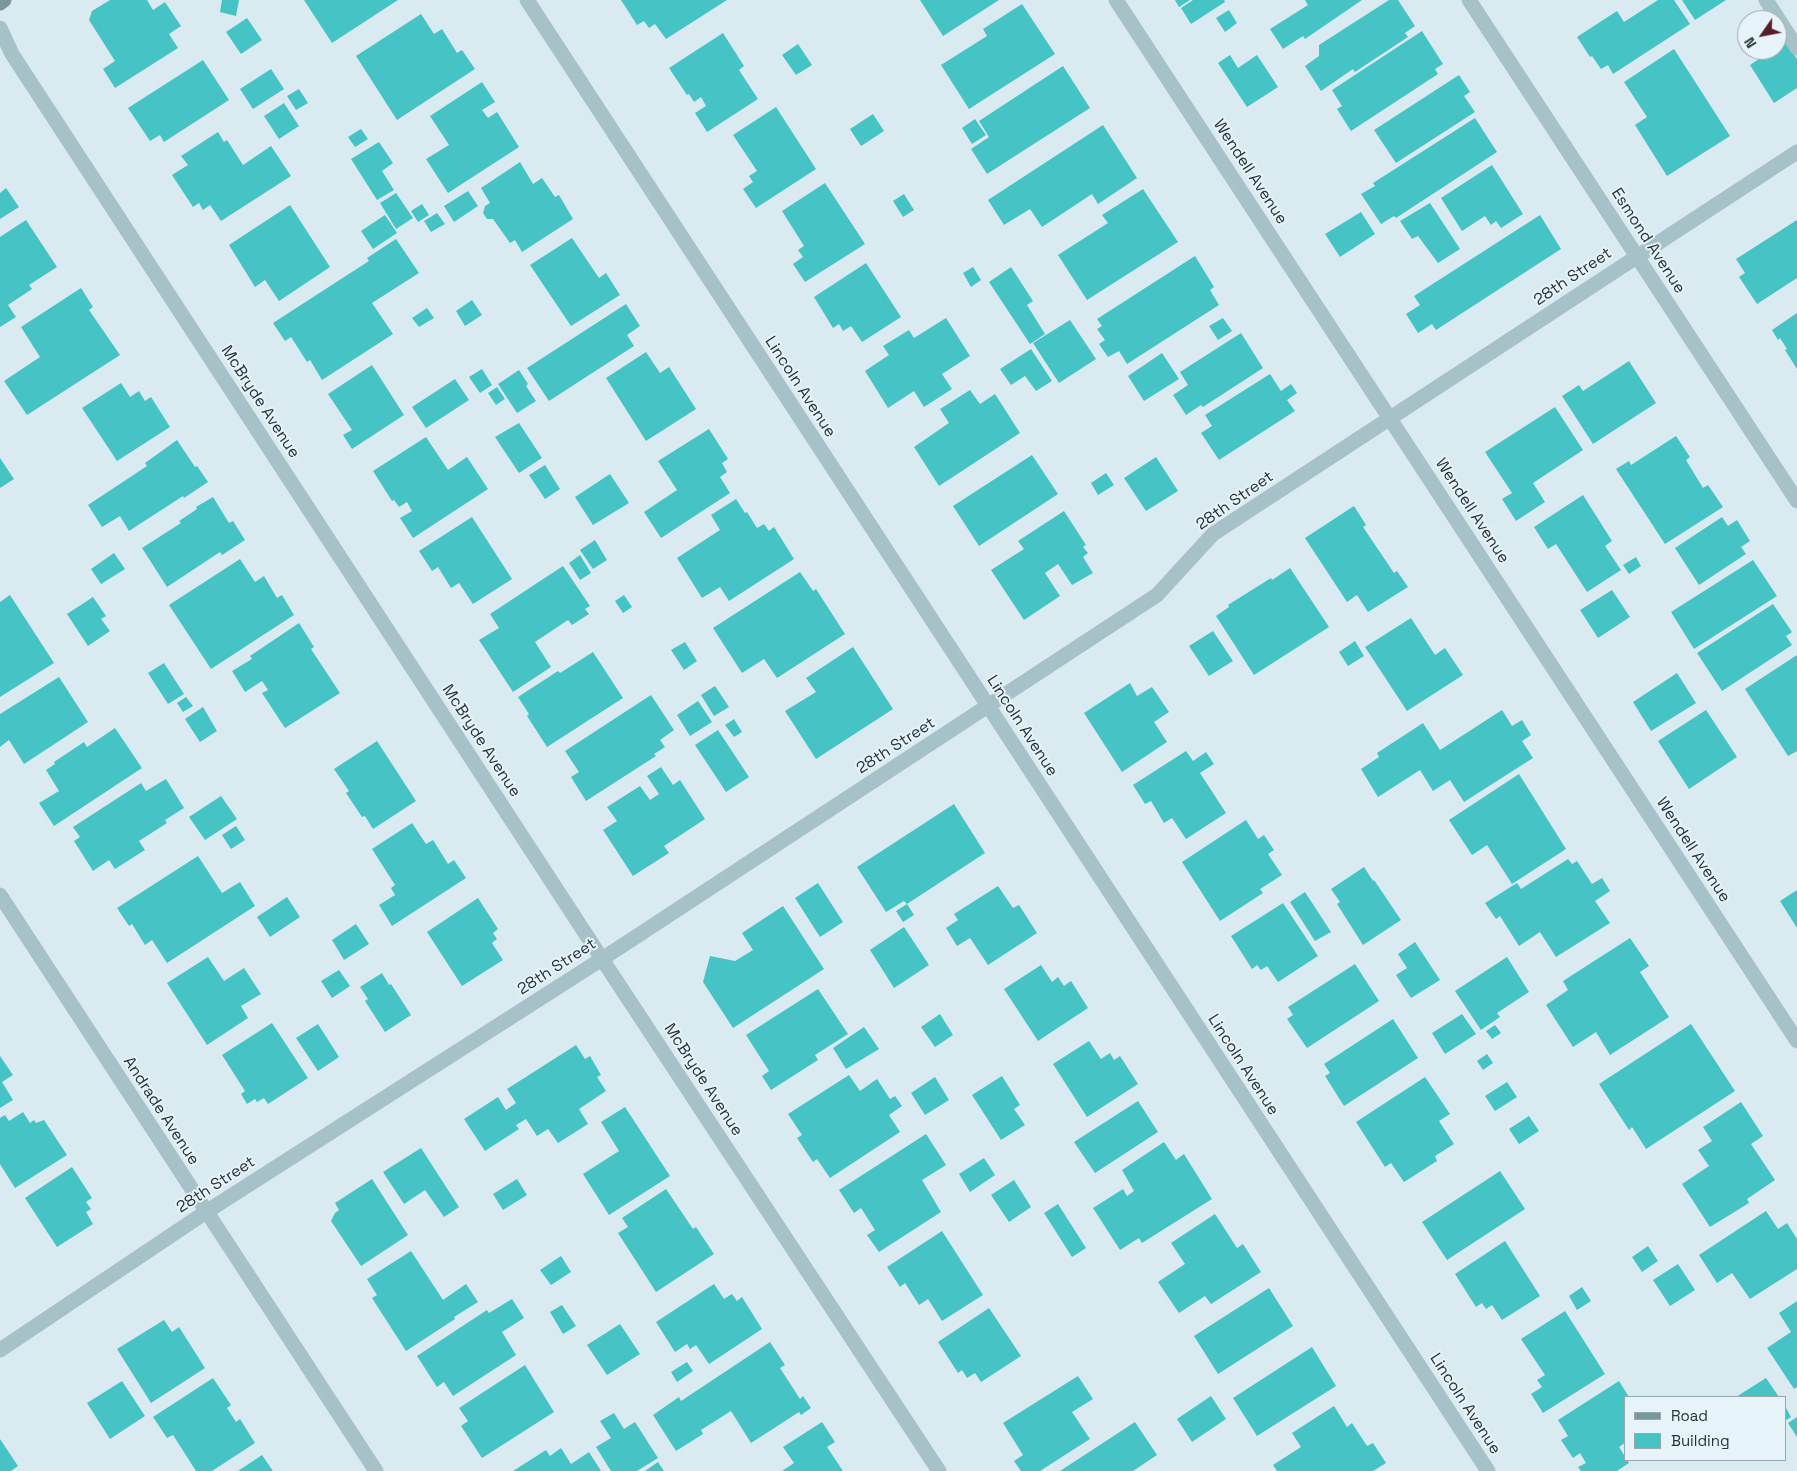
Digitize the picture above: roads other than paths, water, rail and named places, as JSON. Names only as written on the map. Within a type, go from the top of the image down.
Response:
[{"type":"street","points":[[0,3],[4,0]]},
{"type":"street","name":"Lincoln Avenue","points":[[527,0],[1488,1471]]},
{"type":"street","name":"Wendell Avenue","points":[[1116,0],[1797,1041]]},
{"type":"street","name":"Esmond Avenue","points":[[1469,0],[1797,501]]},
{"type":"street","points":[[1766,0],[1797,48]]},
{"type":"street","name":"McBryde Avenue","points":[[0,28],[18,62],[602,959],[939,1471]]},
{"type":"street","name":"28th Street","points":[[0,1350],[206,1212],[602,959],[1157,595],[1214,534],[1797,152]]},
{"type":"street","name":"Andrade Avenue","points":[[0,895],[376,1471]]}]
